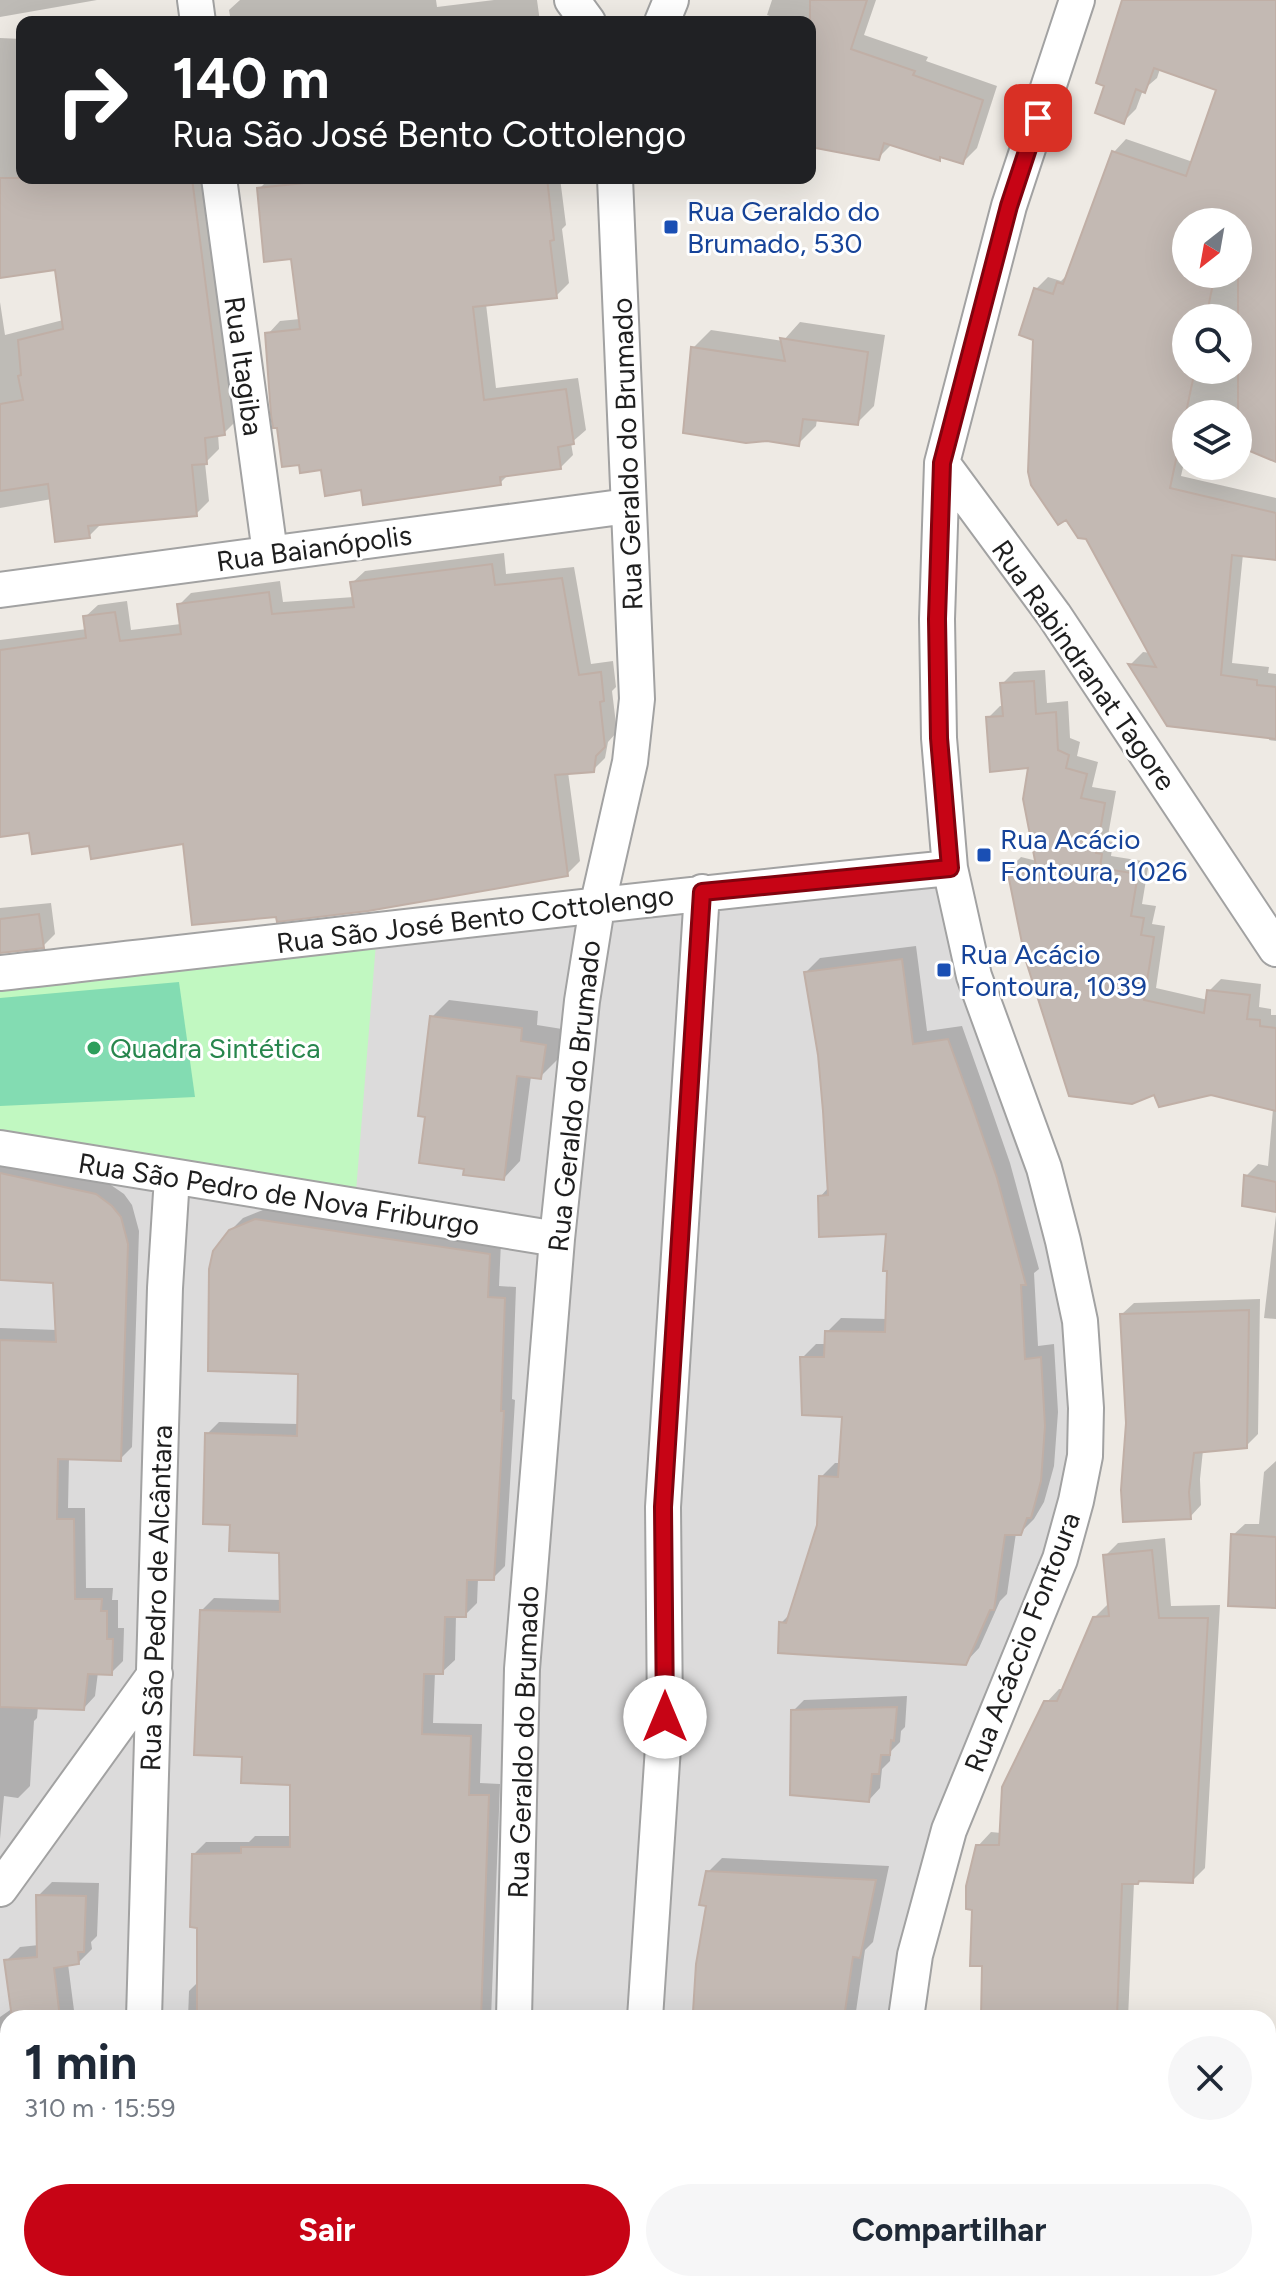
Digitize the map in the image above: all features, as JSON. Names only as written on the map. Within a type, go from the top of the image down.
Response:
[{"type":"street","name":"Rua Acáccio Fontoura","points":[[907,2010],[915,1955],[949,1830],[1060,1559],[1085,1456],[1086,1408],[1080,1321],[1063,1241],[1044,1168],[974,976],[950,868],[939,738],[937,619],[942,463],[1009,206],[1077,0]]},
{"type":"street","name":"Rua Itagiba","points":[[220,184],[270,553]]},
{"type":"street","name":"Rua Geraldo do Brumado","points":[[514,2010],[522,1669],[557,1239],[582,1001],[597,907],[630,762],[637,699],[615,184]]},
{"type":"street","name":"Rua Rabindranat Tagore","points":[[942,463],[1063,628],[1276,949]]},
{"type":"street","name":"Rua Baianópolis","points":[[0,590],[628,506]]},
{"type":"street","name":"Rua São José Bento Cottolengo","points":[[0,973],[597,907],[702,892],[950,868]]},
{"type":"street","points":[[646,2010],[665,1717],[663,1507],[702,892]]},
{"type":"street","name":"Rua São Pedro de Nova Friburgo","points":[[0,1148],[557,1239]]},
{"type":"street","name":"Rua São Pedro de Alcântara","points":[[144,2010],[165,1288],[172,1177]]},
{"type":"street","points":[[0,1889],[155,1674]]},
{"type":"shaded area","points":[[942,880],[1064,1293],[1074,1446],[1052,1550],[985,1712],[903,1928],[889,2010],[0,2010],[0,964]]},
{"type":"green space","points":[[376,943],[355,1204],[0,1145],[0,979]]},
{"type":"green space","name":"Quadra Sintética","points":[[179,982],[195,1097],[0,1106],[0,998]]},
{"type":"building","points":[[810,0],[867,0],[851,49],[915,71],[913,75],[983,100],[963,164],[940,157],[940,161],[884,143],[879,160],[816,148],[816,16],[810,16]]},
{"type":"building","points":[[1122,0],[1276,0],[1276,462],[1252,452],[1252,400],[1238,400],[1238,384],[1252,384],[1252,304],[1238,304],[1238,288],[1252,288],[1252,208],[1172,208],[1172,288],[1212,288],[1209,304],[1172,304],[1172,384],[1192,384],[1189,400],[1172,400],[1170,488],[1276,513],[1276,560],[1232,555],[1221,675],[1257,680],[1257,685],[1276,687],[1276,739],[1167,726],[1128,664],[1156,667],[1086,539],[1078,538],[1066,520],[1058,525],[1031,485],[1028,472],[1033,340],[1019,335],[1034,288],[1053,294],[1057,282],[1063,284],[1112,151],[1186,176],[1216,90],[1154,68],[1145,93],[1136,89],[1124,124],[1095,113],[1104,86],[1096,83]]},
{"type":"building","points":[[0,178],[16,178],[16,184],[193,184],[225,435],[205,438],[207,464],[192,465],[197,516],[88,526],[90,538],[55,542],[48,484],[0,491],[0,404],[23,400],[18,376],[21,375],[18,340],[63,329],[55,270],[0,278]]},
{"type":"building","points":[[294,184],[548,184],[557,298],[473,307],[484,400],[566,389],[574,444],[558,447],[561,469],[500,477],[501,485],[363,505],[361,490],[325,496],[321,470],[300,473],[299,465],[282,467],[277,428],[273,428],[271,415],[265,333],[300,329],[291,259],[264,262],[257,188]]},
{"type":"building","points":[[780,338],[868,352],[858,425],[803,419],[799,446],[767,441],[746,443],[683,433],[691,347],[785,361]]},
{"type":"building","points":[[492,564],[495,585],[562,578],[579,675],[601,672],[604,701],[600,702],[605,747],[596,756],[594,772],[555,775],[568,876],[368,911],[277,922],[276,917],[192,925],[183,844],[91,859],[89,846],[32,854],[29,833],[0,837],[0,650],[86,638],[83,616],[115,612],[120,641],[181,634],[177,604],[269,592],[272,614],[354,607],[350,582]]},
{"type":"building","points":[[1034,681],[1036,714],[1056,712],[1058,750],[1069,755],[1066,768],[1087,774],[1081,798],[1105,803],[1096,853],[1102,854],[1100,868],[1138,874],[1131,916],[1144,918],[1141,935],[1154,937],[1144,1000],[1204,1013],[1207,990],[1250,995],[1247,1019],[1260,1020],[1260,1026],[1276,1028],[1276,1111],[1211,1095],[1159,1107],[1154,1095],[1132,1104],[1069,1096],[1025,958],[1007,869],[1038,876],[1023,799],[1028,768],[990,772],[986,717],[1003,716],[1000,683]]},
{"type":"building","points":[[39,914],[44,948],[0,953],[0,919]]},
{"type":"building","points":[[902,959],[913,1044],[948,1039],[972,1105],[997,1178],[1026,1285],[1021,1285],[1025,1359],[1041,1357],[1045,1426],[1041,1481],[1031,1518],[1027,1518],[1021,1535],[1005,1535],[994,1610],[990,1610],[966,1665],[778,1653],[779,1622],[786,1623],[817,1525],[819,1476],[838,1477],[842,1417],[802,1415],[800,1357],[824,1357],[825,1331],[885,1332],[887,1271],[883,1271],[886,1234],[819,1237],[818,1196],[828,1195],[818,1055],[804,972]]},
{"type":"building","points":[[430,1016],[522,1028],[521,1041],[546,1045],[541,1079],[517,1076],[504,1180],[463,1175],[464,1169],[419,1163],[425,1117],[418,1116]]},
{"type":"building","points":[[0,1173],[96,1194],[121,1217],[128,1244],[121,1461],[58,1459],[57,1519],[74,1519],[75,1599],[102,1599],[101,1611],[107,1611],[107,1639],[113,1639],[112,1675],[88,1674],[84,1710],[0,1707],[0,1340],[56,1342],[53,1283],[0,1280]]},
{"type":"building","points":[[1244,1175],[1276,1182],[1276,1212],[1242,1206]]},
{"type":"building","points":[[255,1219],[490,1254],[488,1297],[505,1298],[501,1411],[504,1411],[494,1580],[467,1580],[466,1617],[445,1617],[443,1674],[424,1674],[422,1734],[471,1736],[469,1795],[489,1795],[481,2010],[197,2010],[197,1928],[190,1927],[192,1854],[241,1853],[241,1847],[290,1847],[290,1785],[241,1783],[242,1757],[194,1755],[200,1610],[280,1612],[279,1553],[229,1551],[230,1525],[203,1524],[205,1433],[297,1436],[298,1374],[208,1371],[209,1269],[213,1251],[229,1230]]},
{"type":"building","points":[[1249,1310],[1247,1448],[1194,1453],[1189,1492],[1191,1519],[1123,1522],[1121,1490],[1126,1423],[1120,1314]]},
{"type":"building","points":[[1231,1534],[1276,1537],[1276,1608],[1228,1606]]},
{"type":"building","points":[[1152,1550],[1159,1618],[1208,1618],[1193,1883],[1139,1881],[1138,1884],[1122,1884],[1117,2010],[981,2010],[982,1966],[970,1966],[972,1910],[966,1909],[966,1886],[976,1845],[999,1845],[1002,1787],[1044,1701],[1057,1701],[1093,1617],[1109,1616],[1103,1555]]},
{"type":"building","points":[[897,1707],[890,1755],[881,1755],[879,1774],[872,1774],[869,1802],[790,1795],[791,1710]]},
{"type":"building","points":[[706,1871],[876,1880],[860,1958],[853,1957],[845,2010],[693,2010],[696,1964],[706,1906],[699,1905]]},
{"type":"building","points":[[36,1895],[86,1896],[84,1952],[78,1952],[79,1964],[54,1968],[59,2010],[11,2010],[4,1960],[37,1957]]},
{"type":"place","name":"Rua Geraldo do Brumado, 530","points":[[671,227]]},
{"type":"place","name":"Rua Acácio Fontoura, 1026","points":[[984,855]]},
{"type":"place","name":"Rua Acácio Fontoura, 1039","points":[[944,970]]},
{"type":"place","name":"Quadra Sintética","points":[[94,1048]]},
{"type":"route","points":[[665,1717],[663,1507],[702,892],[950,868],[939,738],[937,619],[942,463],[1009,206],[1038,118]]}]
